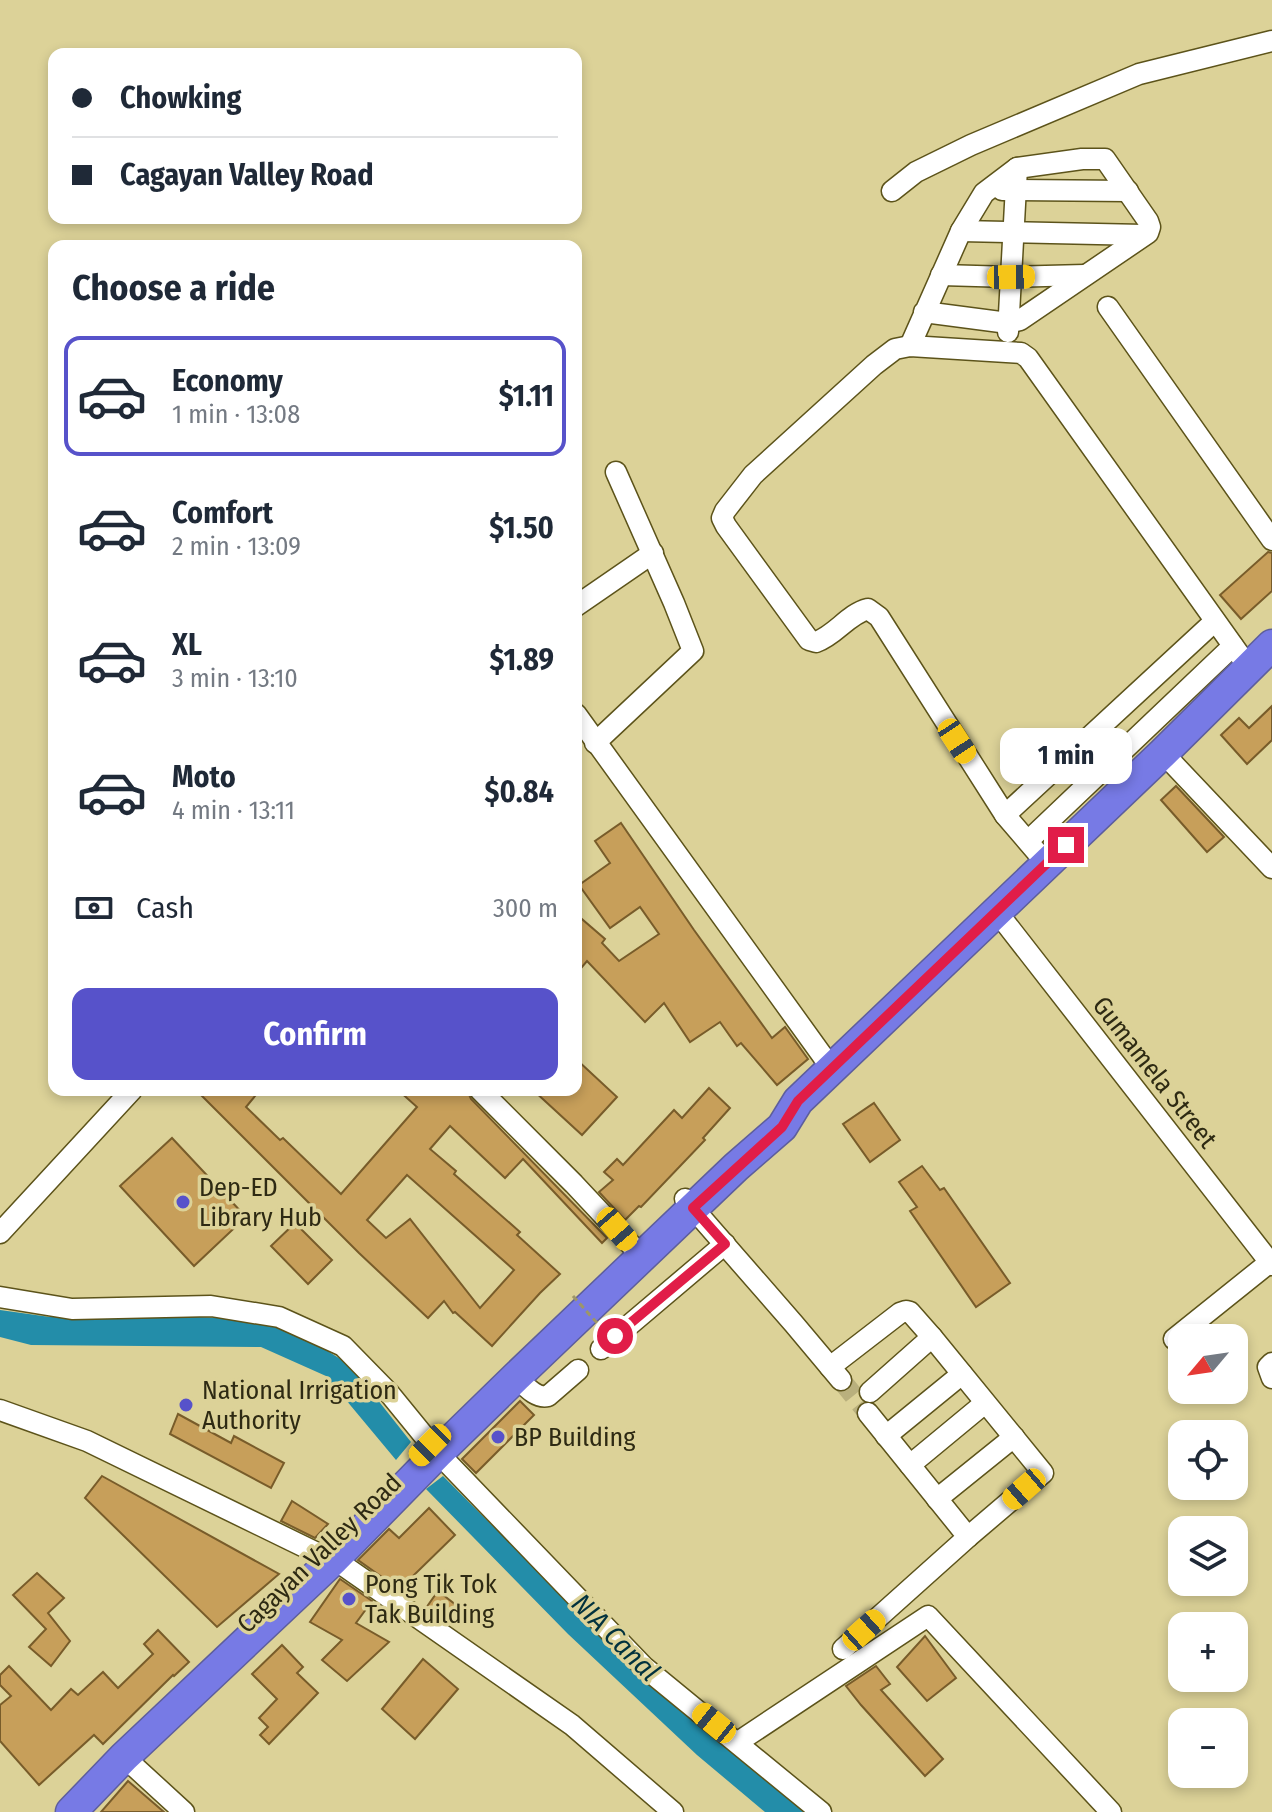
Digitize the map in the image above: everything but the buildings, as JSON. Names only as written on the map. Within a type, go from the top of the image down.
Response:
[{"type":"highway","name":"Cagayan Valley Road","points":[[71,1812],[326,1556],[353,1522],[516,1377],[689,1204],[771,1115],[798,1101],[997,912],[1037,852],[1163,753],[1241,657],[1272,645]]},
{"type":"highway","name":"Cagayan Valley Road","points":[[434,1449],[633,1247],[689,1204]]},
{"type":"highway","name":"Cagayan Valley Road","points":[[51,1812],[326,1556]]},
{"type":"street","points":[[892,191],[916,172],[971,145],[1139,74],[1272,41]]},
{"type":"street","points":[[910,346],[924,312],[961,231],[987,191],[1016,178],[1100,158],[1108,162],[1148,221],[1148,233],[1020,320],[1008,323],[924,312]]},
{"type":"street","points":[[1016,178],[1128,191]]},
{"type":"street","points":[[1007,352],[1016,178]]},
{"type":"street","points":[[961,231],[1144,235]]},
{"type":"street","points":[[941,275],[1086,275]]},
{"type":"street","points":[[1108,307],[1272,540]]},
{"type":"street","points":[[910,346],[1007,352],[1021,353],[1028,358],[1241,657],[1037,852],[1005,815],[879,617],[868,609],[858,611],[825,639],[816,642],[809,640],[722,518],[753,475],[895,349],[910,346]]},
{"type":"street","points":[[595,743],[693,651],[616,472]]},
{"type":"street","points":[[582,602],[653,553]]},
{"type":"street","points":[[1005,815],[1215,621]]},
{"type":"street","points":[[582,723],[832,1069]]},
{"type":"street","points":[[1163,753],[1272,868]]},
{"type":"street","name":"Gumamela Street","points":[[997,912],[1271,1263]]},
{"type":"street","points":[[0,1233],[126,1096]]},
{"type":"street","points":[[486,1096],[633,1247]]},
{"type":"street","points":[[689,1204],[836,1374],[906,1311],[910,1312],[1043,1473],[843,1649]]},
{"type":"street","points":[[603,1341],[725,1244]]},
{"type":"street","points":[[1193,1324],[1271,1263]]},
{"type":"street","points":[[0,1297],[72,1309],[211,1306],[279,1317],[343,1346],[389,1393],[434,1449],[644,1667],[821,1812]]},
{"type":"street","points":[[870,1392],[932,1337]]},
{"type":"street","points":[[1272,1363],[1268,1367],[1272,1378]]},
{"type":"street","points":[[516,1377],[543,1398],[578,1370]]},
{"type":"street","points":[[886,1436],[962,1374]]},
{"type":"street","points":[[910,1465],[985,1403]]},
{"type":"street","points":[[0,1410],[87,1441],[326,1556],[572,1725],[673,1812]]},
{"type":"street","points":[[868,1413],[968,1537]]},
{"type":"street","points":[[937,1499],[1014,1437]]},
{"type":"street","points":[[738,1742],[928,1616],[1111,1812]]},
{"type":"street","points":[[124,1757],[184,1812]]},
{"type":"path","points":[[573,1296],[603,1341]]},
{"type":"water","points":[[0,1310],[50,1317],[254,1319],[310,1340],[350,1365],[411,1442],[396,1460],[326,1376],[261,1347],[31,1345],[0,1337]]},
{"type":"water","points":[[443,1476],[664,1691],[805,1812],[765,1812],[697,1755],[568,1634],[426,1489]]},
{"type":"tunnel","points":[[841,1380],[868,1413]]},
{"type":"place","name":"Dep-ED Library Hub","points":[[183,1202]]},
{"type":"place","name":"National Irrigation Authority","points":[[186,1405]]},
{"type":"place","name":"BP Building","points":[[498,1437]]},
{"type":"place","name":"Pong Tik Tok Tak Building","points":[[349,1599]]},
{"type":"route","points":[[615,1336],[725,1244],[693,1208],[782,1127],[798,1101],[1066,845]]},
{"type":"water label","name":"NIA Canal","points":[[616,1637]]}]
